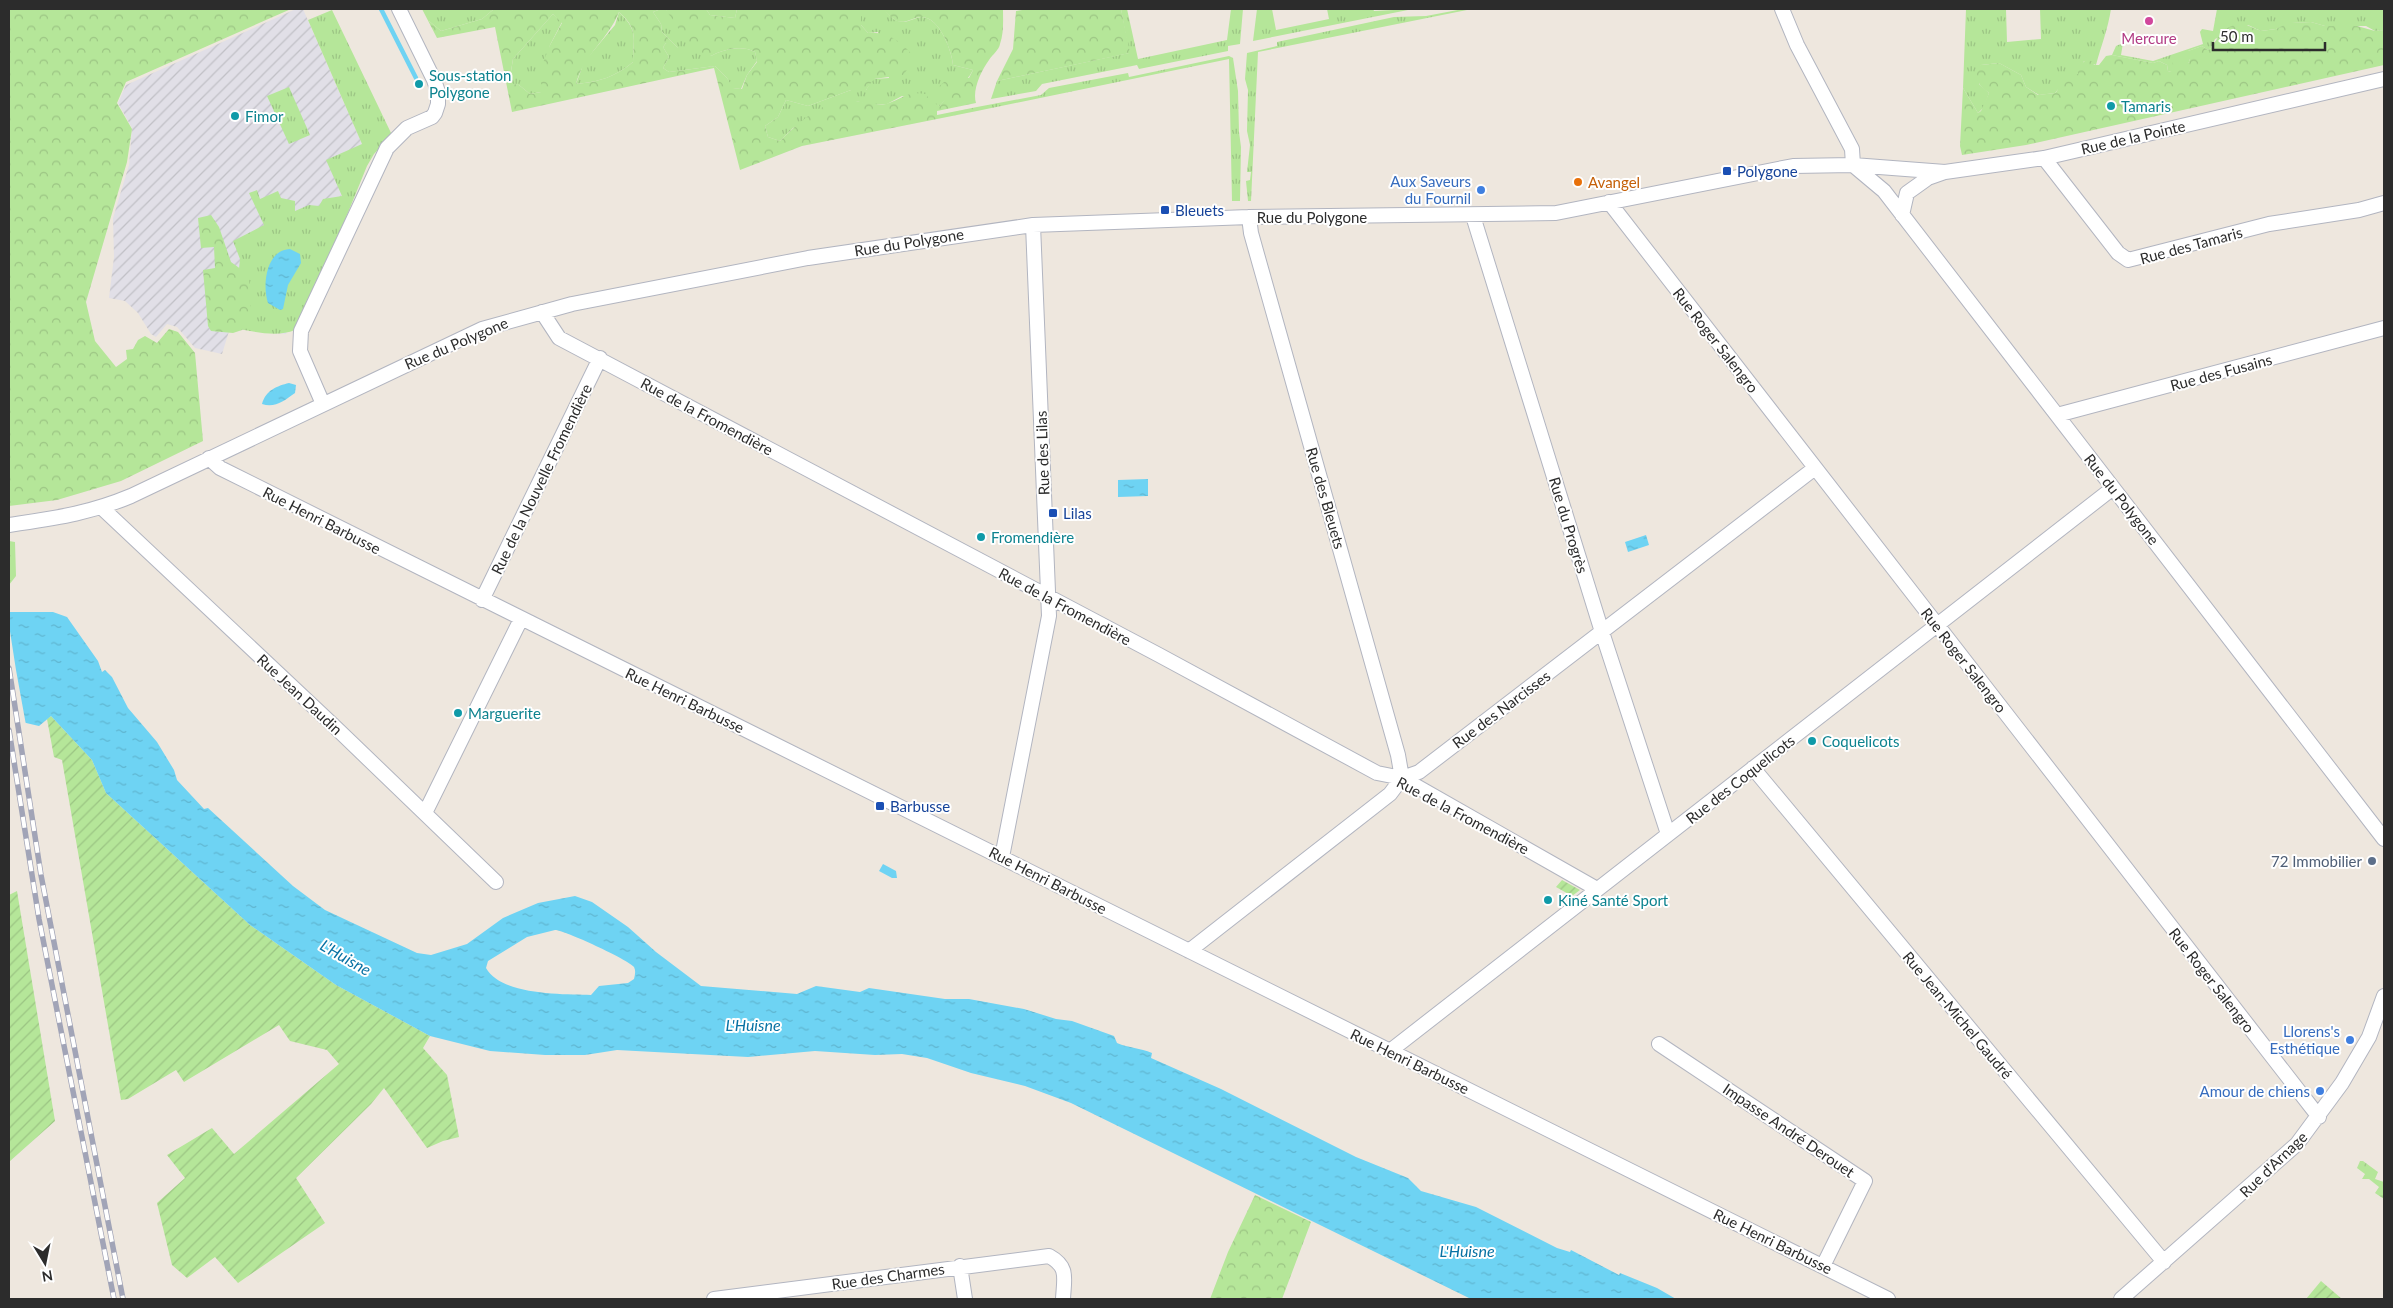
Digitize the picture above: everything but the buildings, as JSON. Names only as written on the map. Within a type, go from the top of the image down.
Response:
[{"type":"street","points":[[323,404],[300,351],[301,331],[387,148],[407,128],[432,117],[437,108],[438,92],[434,80],[399,9]]},
{"type":"street","points":[[1782,9],[1797,45],[1852,149],[1853,165]]},
{"type":"street","name":"Rue de la Pointe","points":[[1902,215],[1907,193],[1928,178],[1945,172],[2044,158],[2384,79]]},
{"type":"street","name":"Rue des Tamaris","points":[[2044,158],[2118,253],[2128,260],[2269,224],[2359,210],[2384,203]]},
{"type":"street","name":"Rue du Polygone","points":[[9,525],[74,516],[102,508],[482,329],[542,312],[634,291],[808,258],[1033,224],[1248,217],[1473,216],[1556,213],[1793,166],[1853,165],[1945,172]]},
{"type":"street","name":"Rue du Polygone","points":[[1853,165],[1884,191],[2384,839]]},
{"type":"street","name":"Rue Roger Salengro","points":[[1609,202],[2319,1117]]},
{"type":"street","name":"Rue du Progrès","points":[[1473,216],[1602,632],[1668,834]]},
{"type":"street","name":"Rue des Bleuets","points":[[1248,217],[1398,755],[1402,778]]},
{"type":"street","name":"Rue des Lilas","points":[[1002,857],[1049,616],[1033,224]]},
{"type":"street","name":"Rue de la Fromendière","points":[[542,312],[559,338],[600,358],[1377,773],[1402,778],[1597,889]]},
{"type":"street","name":"Rue des Fusains","points":[[2057,415],[2384,328]]},
{"type":"street","name":"Rue de la Nouvelle Fromendière","points":[[482,600],[600,358]]},
{"type":"street","name":"Rue Henri Barbusse","points":[[209,458],[220,468],[482,600],[1888,1299]]},
{"type":"street","name":"Rue des Narcisses","points":[[1189,951],[1390,794],[1402,778],[1419,772],[1815,468]]},
{"type":"street","name":"Rue des Coquelicots","points":[[1390,1051],[2113,488]]},
{"type":"street","name":"Rue Jean Daudin","points":[[102,508],[496,882]]},
{"type":"street","points":[[425,813],[522,619]]},
{"type":"street","name":"Rue Jean-Michel Gaudré","points":[[1753,768],[2164,1262]]},
{"type":"street","name":"Rue d'Arnage","points":[[2121,1299],[2297,1144],[2319,1117],[2342,1083],[2369,1037],[2384,996]]},
{"type":"street","name":"Impasse André Derouet","points":[[1660,1044],[1865,1181],[1824,1266]]},
{"type":"street","name":"Rue des Charmes","points":[[714,1299],[1049,1256],[1060,1262],[1064,1272],[1063,1299]]},
{"type":"street","points":[[960,1266],[965,1299]]},
{"type":"shaded area","points":[[296,9],[303,9],[362,144],[286,334],[230,328],[222,354],[195,348],[177,327],[167,324],[156,337],[151,334],[138,313],[125,301],[109,298],[114,257],[113,218],[129,165],[132,128],[118,103],[126,85]]},
{"type":"green space","points":[[9,9],[291,9],[126,82],[117,103],[132,129],[127,162],[86,302],[95,341],[116,367],[127,359],[126,350],[133,349],[138,340],[145,336],[157,343],[169,329],[178,332],[195,353],[203,441],[121,481],[57,500],[9,506]]},
{"type":"green space","points":[[422,9],[429,9],[429,21],[441,31],[482,19],[494,9],[661,9],[653,12],[661,24],[662,32],[678,48],[675,53],[668,52],[666,43],[663,47],[669,57],[663,68],[669,72],[715,66],[727,78],[733,88],[742,89],[747,75],[757,62],[755,52],[739,48],[722,51],[711,56],[703,53],[690,43],[665,9],[706,9],[710,15],[735,18],[737,9],[861,9],[861,25],[868,33],[887,35],[893,38],[913,56],[911,65],[903,75],[874,79],[866,90],[851,90],[808,106],[786,100],[778,117],[765,126],[768,137],[780,141],[805,118],[834,103],[856,101],[886,104],[919,93],[926,94],[930,101],[940,106],[945,99],[938,88],[944,82],[952,78],[969,78],[973,70],[953,65],[947,43],[939,28],[933,22],[927,18],[920,17],[900,22],[881,9],[1003,9],[1001,40],[998,48],[980,75],[975,92],[976,103],[937,111],[937,115],[977,107],[977,111],[802,146],[740,170],[714,68],[512,112],[495,27],[437,38]],"holes":[[[619,12],[630,24],[634,35],[633,62],[606,78],[576,84],[590,55],[609,31]],[[553,14],[562,23],[550,45],[541,68],[541,92],[530,94],[519,85],[509,83],[513,59]]]},
{"type":"green space","points":[[429,9],[494,9],[482,19],[441,31],[429,21]]},
{"type":"green space","points":[[665,9],[711,56],[733,49],[755,52],[757,61],[747,75],[741,89],[732,88],[727,78],[715,66],[669,72],[663,68],[669,57],[663,47],[666,43],[678,48],[662,32],[661,24],[653,12]]},
{"type":"green space","points":[[706,9],[737,9],[735,18],[710,15]]},
{"type":"green space","points":[[861,9],[883,9],[894,19],[901,22],[921,17],[928,18],[939,28],[943,35],[950,51],[953,65],[973,70],[940,106],[902,96],[887,104],[871,105],[856,101],[793,128],[780,141],[768,137],[765,126],[778,117],[786,100],[808,106],[851,90],[866,90],[873,79],[889,78],[878,32],[868,33],[861,25]]},
{"type":"green space","points":[[1028,9],[1121,9],[1130,53],[997,81],[1013,49],[1016,11]]},
{"type":"green space","points":[[1121,9],[1127,9],[1138,59],[1227,40],[1231,9],[1243,9],[1240,44],[1228,46],[1228,51],[1139,69],[1137,65],[1042,84],[1036,91],[991,99],[997,81],[1129,53]]},
{"type":"green space","points":[[1257,9],[1272,9],[1276,30],[1329,19],[1327,9],[1373,9],[1374,11],[1413,9],[1253,41]]},
{"type":"green space","points":[[1472,9],[1258,52],[1251,201],[1248,201],[1246,181],[1250,180],[1251,172],[1247,172],[1250,145],[1247,131],[1248,90],[1245,79],[1247,53],[1277,46],[1277,42],[1394,17],[1426,16]]},
{"type":"green space","points":[[1966,9],[2006,9],[2007,42],[2041,39],[2040,9],[2111,9],[2096,65],[2084,61],[2078,74],[2071,74],[2055,93],[2039,95],[2026,87],[2021,75],[1999,63],[1981,65],[1979,84],[1989,93],[1984,107],[1978,113],[1963,88]]},
{"type":"green space","points":[[2217,9],[2384,9],[2384,30],[2375,31],[2366,26],[2325,26],[2311,22],[2292,23],[2276,29],[2261,31],[2248,25],[2215,39],[2208,50],[2202,46],[2188,51],[2190,62],[2171,72],[2168,71],[2167,65],[2159,61],[2153,63],[2112,55],[2116,46],[2123,43],[2121,55],[2153,61],[2203,44],[2200,32],[2202,29],[2213,31]]},
{"type":"green space","points":[[332,10],[392,135],[374,154],[367,166],[325,269],[295,330],[272,334],[233,328],[240,259],[233,241],[264,225],[249,193],[257,190],[260,199],[278,191],[281,198],[295,201],[295,211],[309,205],[319,206],[323,199],[342,196],[326,160],[362,144],[308,20]]},
{"type":"green space","points":[[619,12],[630,24],[634,35],[633,62],[606,78],[576,84],[584,62],[615,25]]},
{"type":"green space","points":[[553,14],[562,22],[550,45],[541,92],[530,94],[519,85],[509,84],[513,59]]},
{"type":"green space","points":[[2311,22],[2325,26],[2357,26],[2375,31],[2384,30],[2384,65],[2026,145],[1962,155],[1960,146],[1963,88],[1978,113],[1981,111],[1989,93],[1982,87],[1976,77],[1981,65],[1999,63],[2021,75],[2026,87],[2038,95],[2055,93],[2063,74],[2078,74],[2078,67],[2087,59],[2093,62],[2094,65],[2099,65],[2106,56],[2112,55],[2153,63],[2159,61],[2167,65],[2168,71],[2171,72],[2173,62],[2189,63],[2190,60],[2186,57],[2188,51],[2202,46],[2208,50],[2223,30],[2236,24],[2242,23],[2261,31],[2276,29],[2288,23]]},
{"type":"green space","points":[[1229,56],[1233,58],[1238,91],[1241,147],[1240,201],[1232,201],[1229,59],[977,111],[977,107],[1041,95],[1049,88],[1128,73],[1129,77]]},
{"type":"green space","points":[[289,87],[310,135],[289,144],[267,96]]},
{"type":"green space","points":[[211,215],[219,227],[231,262],[249,275],[251,317],[242,330],[233,333],[211,331],[208,326],[203,270],[215,268],[214,247],[201,248],[198,218]]},
{"type":"green space","points":[[9,541],[15,542],[16,576],[9,585]]},
{"type":"green space","points":[[51,716],[92,760],[106,793],[250,925],[336,985],[430,1036],[423,1048],[447,1075],[459,1137],[427,1148],[384,1088],[371,1104],[296,1178],[325,1223],[238,1283],[215,1257],[187,1278],[172,1265],[157,1203],[185,1178],[167,1155],[212,1128],[234,1154],[339,1064],[327,1050],[290,1041],[279,1025],[184,1082],[176,1070],[128,1099],[121,1100],[62,760],[54,757],[47,719]]},
{"type":"green space","points":[[1562,880],[1580,890],[1572,896],[1556,887]]},
{"type":"green space","points":[[17,891],[55,1121],[9,1162],[9,895]]},
{"type":"green space","points":[[2360,1161],[2363,1161],[2378,1172],[2375,1179],[2384,1182],[2384,1199],[2375,1193],[2379,1187],[2369,1179],[2362,1179],[2365,1174],[2357,1168]]},
{"type":"green space","points":[[1255,1195],[1311,1222],[1282,1299],[1210,1299],[1228,1252]]},
{"type":"green space","points":[[2321,1281],[2342,1299],[2306,1299]]},
{"type":"water","points":[[290,249],[300,254],[301,263],[288,285],[283,309],[280,310],[268,303],[266,278],[271,262],[276,255]]},
{"type":"water","points":[[289,383],[296,385],[295,393],[275,404],[262,404],[269,392]]},
{"type":"water","points":[[1148,479],[1148,496],[1118,497],[1118,480]]},
{"type":"water","points":[[1646,535],[1649,545],[1628,552],[1625,542]]},
{"type":"water","name":"L'Huisne","points":[[9,612],[53,612],[67,617],[98,661],[102,672],[105,670],[112,677],[128,708],[157,742],[174,770],[177,780],[204,809],[208,808],[293,886],[325,910],[417,953],[431,955],[467,944],[503,918],[538,903],[575,896],[592,902],[628,927],[656,952],[701,986],[797,994],[816,986],[860,992],[869,988],[945,999],[969,999],[1024,1009],[1056,1019],[1072,1021],[1114,1036],[1117,1043],[1152,1053],[1151,1058],[1221,1089],[1356,1157],[1408,1178],[1421,1191],[1476,1207],[1557,1248],[1570,1252],[1571,1250],[1619,1275],[1620,1273],[1657,1288],[1676,1299],[1471,1299],[1071,1103],[1025,1086],[971,1073],[927,1058],[902,1054],[875,1055],[815,1051],[748,1057],[617,1050],[585,1055],[545,1055],[490,1051],[430,1036],[336,985],[250,925],[106,793],[92,760],[51,716],[39,726],[9,719]],"holes":[[[555,930],[561,931],[630,963],[635,968],[634,979],[628,983],[599,986],[591,995],[534,992],[505,984],[494,977],[486,968],[488,961],[527,937]]]},
{"type":"water","points":[[883,864],[896,871],[897,878],[892,878],[879,871]]},
{"type":"pier","points":[[9,625],[16,670],[26,725],[9,722]]},
{"type":"waterway","points":[[381,9],[416,78]]},
{"type":"railway","points":[[9,668],[41,875],[123,1299]]},
{"type":"railway","points":[[9,730],[39,919],[114,1299]]},
{"type":"place","name":"Mercure","points":[[2149,21]]},
{"type":"place","name":"Sous-station Polygone","points":[[419,84]]},
{"type":"place","name":"Tamaris","points":[[2111,106]]},
{"type":"place","name":"Fimor","points":[[235,116]]},
{"type":"place","name":"Polygone","points":[[1727,171]]},
{"type":"place","name":"Avangel","points":[[1578,182]]},
{"type":"place","name":"Aux Saveurs du Fournil","points":[[1481,190]]},
{"type":"place","name":"Bleuets","points":[[1165,210]]},
{"type":"place","name":"Lilas","points":[[1053,513]]},
{"type":"place","name":"Fromendière","points":[[981,537]]},
{"type":"place","name":"Marguerite","points":[[458,713]]},
{"type":"place","name":"Coquelicots","points":[[1812,741]]},
{"type":"place","name":"Barbusse","points":[[880,806]]},
{"type":"place","name":"72 Immobilier","points":[[2372,861]]},
{"type":"place","name":"Kiné Santé Sport","points":[[1548,900]]},
{"type":"place","name":"Llorens's Esthétique","points":[[2350,1040]]},
{"type":"place","name":"Amour de chiens","points":[[2320,1091]]}]
